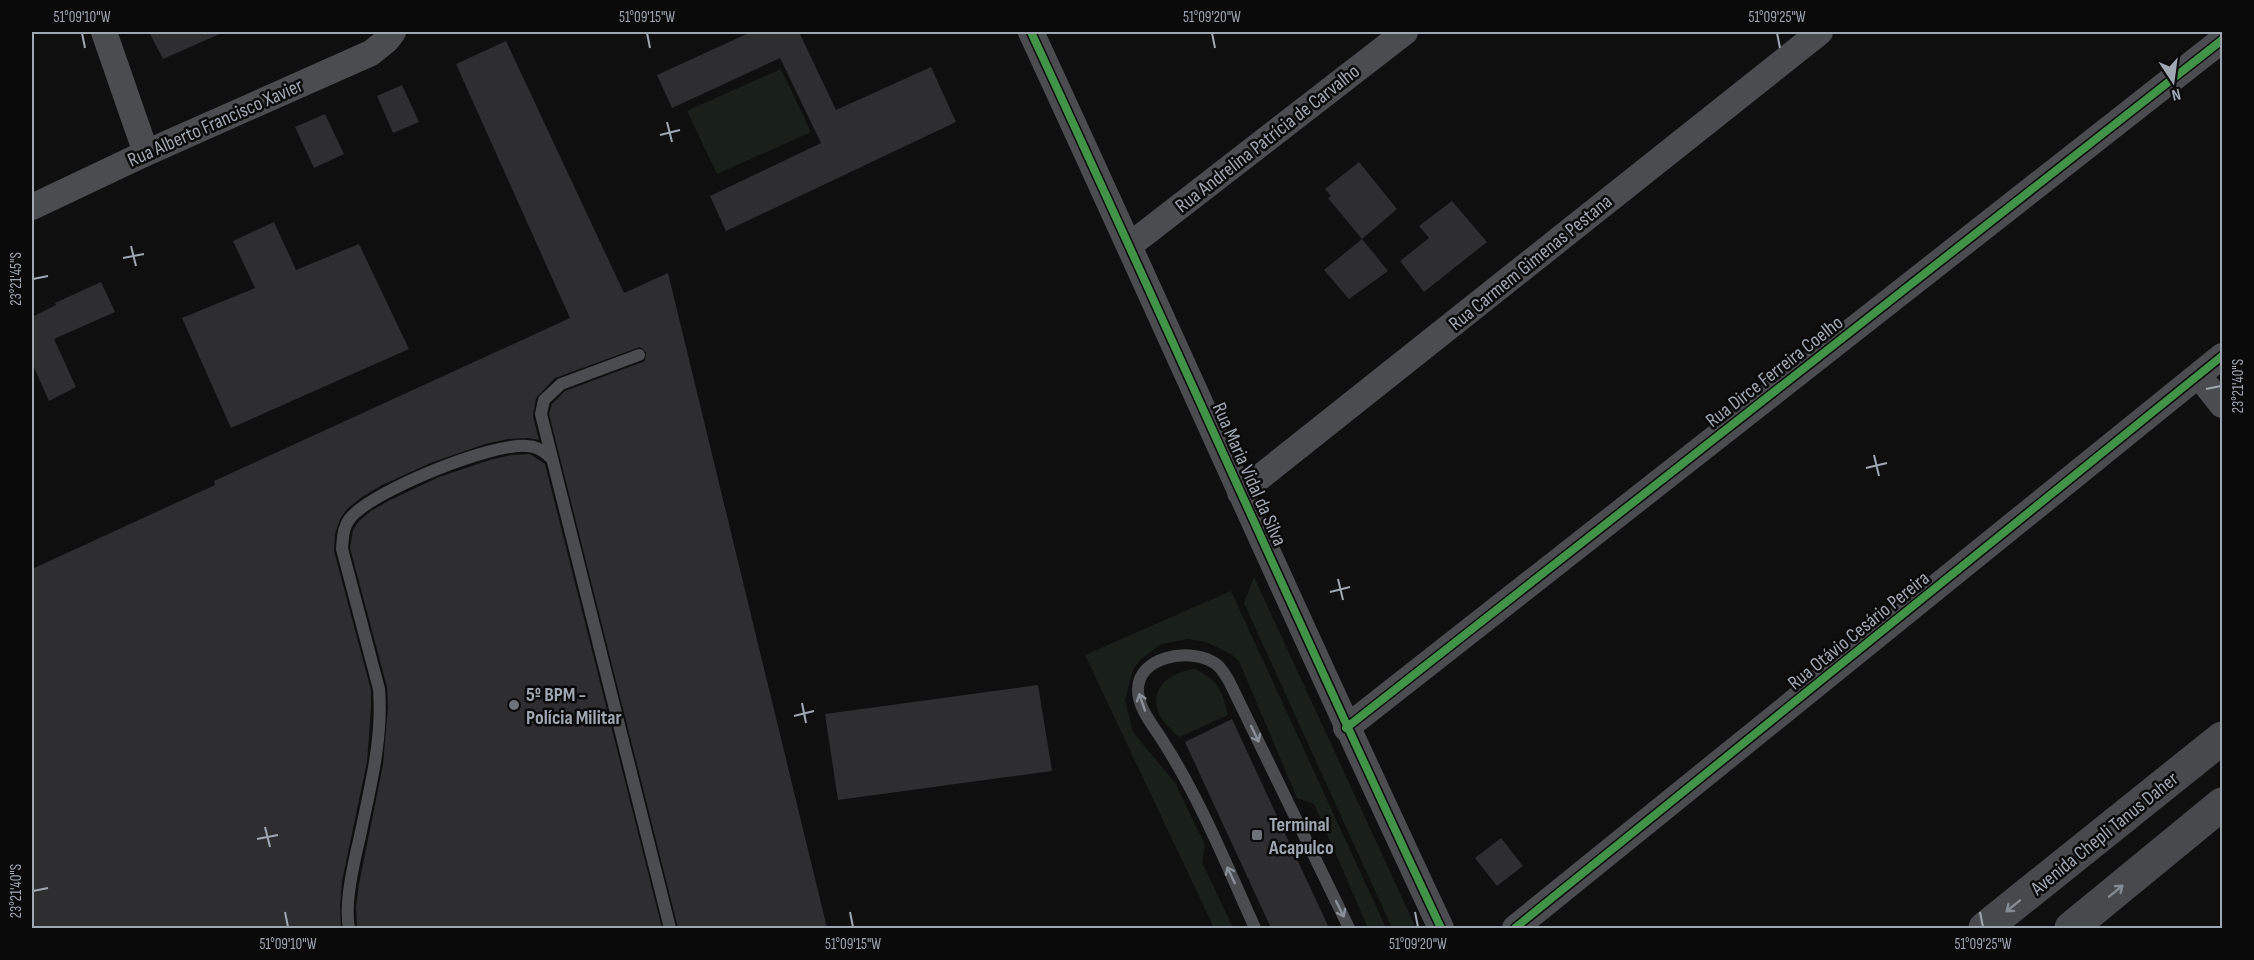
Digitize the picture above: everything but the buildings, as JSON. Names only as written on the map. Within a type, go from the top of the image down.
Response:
[{"type":"street","points":[[104,32],[146,153]]},
{"type":"street","name":"Rua Alberto Francisco Xavier","points":[[32,207],[146,153],[371,53],[393,32]]},
{"type":"street","name":"Rua Maria Vidal da Silva","points":[[1031,32],[1130,245],[1347,728],[1441,928]]},
{"type":"street","name":"Rua Andrelina Patrícia de Carvalho","points":[[1130,245],[1405,32]]},
{"type":"street","name":"Rua Carmem Gimenas Pestana","points":[[1240,493],[1820,32]]},
{"type":"street","name":"Rua Dirce Ferreira Coelho","points":[[1347,728],[2223,40]]},
{"type":"street","name":"Rua Otávio Cesário Pereira","points":[[1515,928],[2223,357]]},
{"type":"street","points":[[2199,376],[2223,405]]},
{"type":"street","name":"Avenida Chepli Tanus Daher","points":[[1985,928],[2223,738]]},
{"type":"street","points":[[2071,928],[2223,804]]},
{"type":"lane","points":[[639,355],[561,384],[544,400],[542,414],[551,458],[670,928]]},
{"type":"lane","points":[[349,928],[351,875],[376,757],[380,705],[379,689],[342,549],[344,529],[351,517],[364,506],[398,487],[453,463],[504,448],[528,446],[543,450],[551,458]]},
{"type":"lane","points":[[1256,928],[1184,774],[1141,703],[1138,689],[1145,673],[1156,662],[1168,657],[1192,654],[1210,660],[1219,666],[1229,681],[1349,928]]},
{"type":"shaded area","points":[[781,69],[811,132],[717,174],[687,111]]},
{"type":"shaded area","points":[[1254,577],[1416,928],[1392,928],[1244,603]]},
{"type":"shaded area","points":[[1231,591],[1386,928],[1368,928],[1314,804],[1297,798],[1239,661],[1231,654],[1206,642],[1188,639],[1161,644],[1139,661],[1133,670],[1125,700],[1133,732],[1175,783],[1205,845],[1202,862],[1233,928],[1214,928],[1085,655]]},
{"type":"shaded area","points":[[1195,669],[1218,687],[1228,715],[1179,737],[1160,715],[1156,702],[1157,694],[1165,681],[1179,673]]},
{"type":"cycle path","points":[[1031,32],[1441,928]]},
{"type":"cycle path","points":[[1346,728],[2222,40]]},
{"type":"cycle path","points":[[1515,928],[2222,356]]},
{"type":"place","name":"5º BPM - Polícia Militar","points":[[514,705]]},
{"type":"place","name":"Terminal Acapulco","points":[[1257,835]]}]
